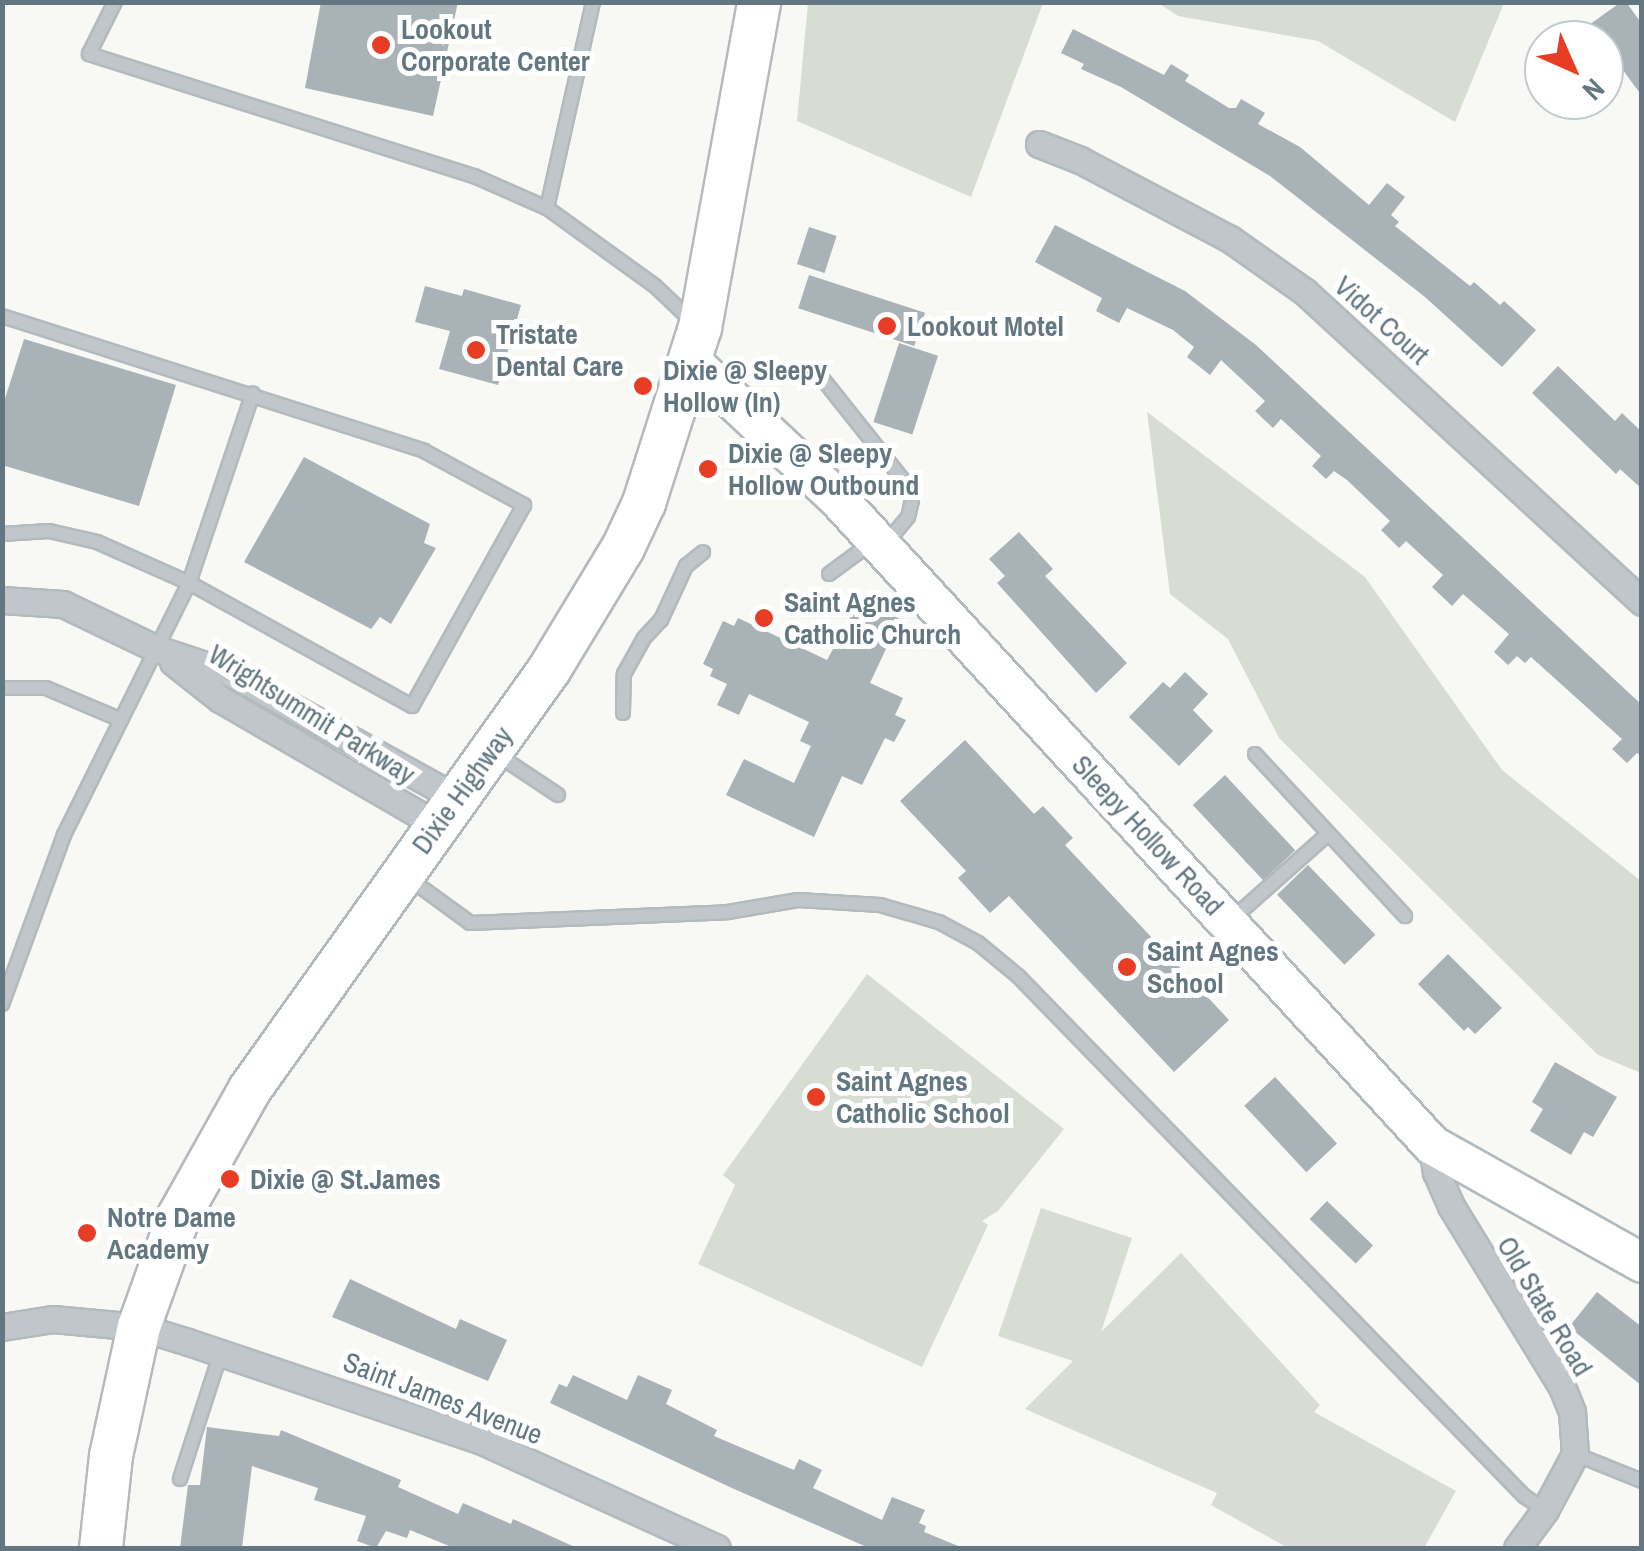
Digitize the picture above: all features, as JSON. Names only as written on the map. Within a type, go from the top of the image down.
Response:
[{"type":"main road","name":"Dixie Highway","points":[[101,1548],[112,1456],[139,1327],[180,1216],[233,1118],[401,873],[550,670],[623,548],[676,413],[696,344],[759,2]]},
{"type":"main road","name":"Sleepy Hollow Road","points":[[696,344],[1432,1145],[1642,1263]]},
{"type":"street","name":"Vidot Court","points":[[1039,144],[1080,160],[1230,240],[1305,292],[1642,602]]},
{"type":"street","name":"Wrightsummit Parkway","points":[[2,600],[62,604],[158,649],[220,699],[447,812]]},
{"type":"street","name":"Old State Road","points":[[1432,1145],[1436,1172],[1451,1206],[1562,1387],[1572,1412],[1574,1454]]},
{"type":"street","name":"Saint James Avenue","points":[[2,1328],[53,1319],[139,1327],[221,1352],[482,1441],[717,1548]]},
{"type":"street","points":[[1517,1548],[1545,1510],[1574,1454]]},
{"type":"lane","points":[[115,2],[89,54],[474,176],[547,208],[655,286],[696,344]]},
{"type":"lane","points":[[547,208],[593,2]]},
{"type":"lane","points":[[2,316],[424,451],[524,505],[412,706],[190,583],[97,542],[49,531],[2,534]]},
{"type":"lane","points":[[814,368],[908,486],[912,500],[908,518],[878,544],[828,574]]},
{"type":"lane","points":[[2,1004],[57,851],[119,719],[190,583],[253,394]]},
{"type":"lane","points":[[624,713],[624,674],[644,638],[661,620],[686,566],[703,552]]},
{"type":"lane","points":[[2,688],[46,688],[119,719]]},
{"type":"lane","points":[[492,750],[558,796]]},
{"type":"lane","points":[[1256,754],[1404,916]]},
{"type":"lane","points":[[1229,922],[1328,834]]},
{"type":"lane","points":[[401,873],[470,923],[728,912],[798,900],[880,906],[938,922],[978,943],[1018,976],[1524,1496],[1545,1510]]},
{"type":"lane","points":[[180,1479],[221,1352]]},
{"type":"lane","points":[[1574,1454],[1642,1481]]},
{"type":"shaded area","points":[[808,3],[1043,3],[971,197],[797,121]]},
{"type":"shaded area","points":[[1158,3],[1504,3],[1455,122],[1318,41],[1178,16]]},
{"type":"shaded area","points":[[1147,412],[1365,577],[1502,770],[1641,881],[1641,1073],[1598,1055],[1279,738],[1228,639],[1170,594]]},
{"type":"shaded area","points":[[867,974],[1064,1129],[998,1211],[982,1221],[988,1225],[922,1367],[698,1264],[735,1185],[723,1175]]},
{"type":"shaded area","points":[[1041,1208],[1132,1238],[1101,1332],[1181,1253],[1320,1405],[1314,1412],[1456,1491],[1424,1548],[1288,1548],[1211,1505],[1217,1493],[1025,1409],[1073,1361],[998,1336]]},
{"type":"building","name":"Lookout Corporate Center","points":[[321,2],[458,2],[433,116],[305,88]]},
{"type":"building","points":[[1626,2],[1642,24],[1642,96],[1624,71],[1624,20],[1596,20]]},
{"type":"building","points":[[1073,29],[1164,75],[1171,64],[1189,75],[1185,81],[1229,108],[1236,108],[1241,99],[1265,113],[1258,124],[1300,147],[1369,205],[1387,183],[1405,197],[1391,215],[1399,222],[1395,226],[1470,286],[1474,282],[1500,305],[1504,301],[1536,330],[1502,367],[1425,297],[1270,176],[1121,87],[1081,69],[1084,64],[1061,53]]},
{"type":"building","points":[[1055,225],[1185,291],[1256,345],[1642,705],[1642,756],[1637,753],[1627,763],[1612,749],[1622,739],[1531,657],[1525,663],[1517,656],[1508,665],[1494,652],[1509,634],[1463,594],[1452,606],[1432,587],[1443,575],[1406,541],[1399,548],[1381,530],[1390,521],[1347,480],[1334,471],[1326,479],[1312,466],[1321,456],[1281,419],[1273,428],[1255,411],[1265,401],[1221,360],[1210,375],[1187,357],[1194,347],[1173,330],[1127,308],[1119,323],[1096,311],[1102,298],[1035,262]]},
{"type":"building","points":[[809,227],[837,236],[825,273],[797,264]]},
{"type":"building","points":[[809,275],[925,313],[914,346],[798,308]]},
{"type":"building","name":"Tristate Dental Care","points":[[425,286],[462,296],[464,289],[521,305],[498,385],[439,369],[450,331],[415,322]]},
{"type":"building","points":[[24,339],[176,385],[139,506],[2,465],[2,408]]},
{"type":"building","points":[[899,343],[938,356],[912,435],[873,422]]},
{"type":"building","points":[[1558,366],[1615,421],[1622,413],[1642,432],[1642,489],[1620,469],[1616,474],[1532,393]]},
{"type":"building","points":[[304,457],[430,524],[424,543],[436,548],[391,624],[380,617],[371,629],[244,562]]},
{"type":"building","points":[[1019,532],[1053,569],[1045,576],[1127,663],[1096,693],[997,583],[1005,576],[989,559]]},
{"type":"building","points":[[860,600],[900,619],[870,683],[903,698],[895,715],[906,720],[894,742],[885,738],[862,785],[842,776],[814,837],[726,795],[744,759],[794,783],[811,746],[800,741],[809,722],[749,694],[739,715],[717,705],[727,684],[710,676],[713,669],[703,664],[723,621],[734,626],[738,618],[827,660]]},
{"type":"building","points":[[1185,672],[1208,694],[1193,710],[1213,731],[1179,766],[1129,717],[1163,682],[1170,688]]},
{"type":"building","name":"Saint Agnes School","points":[[965,740],[1034,814],[1043,806],[1073,838],[1065,845],[1229,1020],[1174,1072],[1009,896],[990,913],[958,878],[966,871],[900,801]]},
{"type":"building","points":[[1225,775],[1295,850],[1263,880],[1193,805]]},
{"type":"building","points":[[1308,865],[1375,935],[1344,965],[1277,895]]},
{"type":"building","points":[[1448,954],[1502,1008],[1475,1034],[1468,1027],[1464,1031],[1418,984]]},
{"type":"building","points":[[1555,1062],[1617,1097],[1593,1137],[1584,1132],[1571,1155],[1530,1131],[1543,1109],[1532,1102]]},
{"type":"building","points":[[1275,1077],[1337,1144],[1306,1172],[1244,1106]]},
{"type":"building","points":[[1327,1201],[1373,1245],[1356,1263],[1310,1219]]},
{"type":"building","points":[[350,1279],[456,1329],[460,1319],[507,1340],[488,1381],[332,1317]]},
{"type":"building","points":[[1597,1292],[1642,1327],[1642,1386],[1569,1327]]},
{"type":"building","points":[[573,1375],[627,1400],[638,1375],[672,1390],[666,1404],[717,1430],[714,1436],[794,1470],[799,1459],[822,1470],[813,1488],[882,1520],[892,1497],[925,1510],[919,1523],[926,1526],[924,1532],[963,1548],[869,1548],[734,1489],[550,1403],[559,1384],[567,1387]]},
{"type":"building","points":[[207,1427],[279,1436],[281,1430],[401,1480],[398,1487],[458,1514],[463,1503],[511,1524],[513,1519],[577,1548],[454,1548],[410,1530],[407,1538],[386,1531],[376,1548],[357,1541],[366,1516],[314,1500],[318,1488],[252,1466],[242,1548],[180,1548],[188,1485],[200,1485]]},
{"type":"place","name":"Lookout Corporate Center","points":[[381,45]]},
{"type":"place","name":"Lookout Motel","points":[[887,326]]},
{"type":"place","name":"Tristate Dental Care","points":[[476,350]]},
{"type":"place","name":"Dixie @ Sleepy Hollow (In)","points":[[643,386]]},
{"type":"place","name":"Dixie @ Sleepy Hollow Outbound","points":[[708,469]]},
{"type":"place","name":"Saint Agnes Catholic Church","points":[[764,618]]},
{"type":"place","name":"Saint Agnes School","points":[[1127,967]]},
{"type":"place","name":"Saint Agnes Catholic School","points":[[816,1097]]},
{"type":"place","name":"Dixie @ St.James","points":[[230,1179]]},
{"type":"place","name":"Notre Dame Academy","points":[[87,1233]]}]
